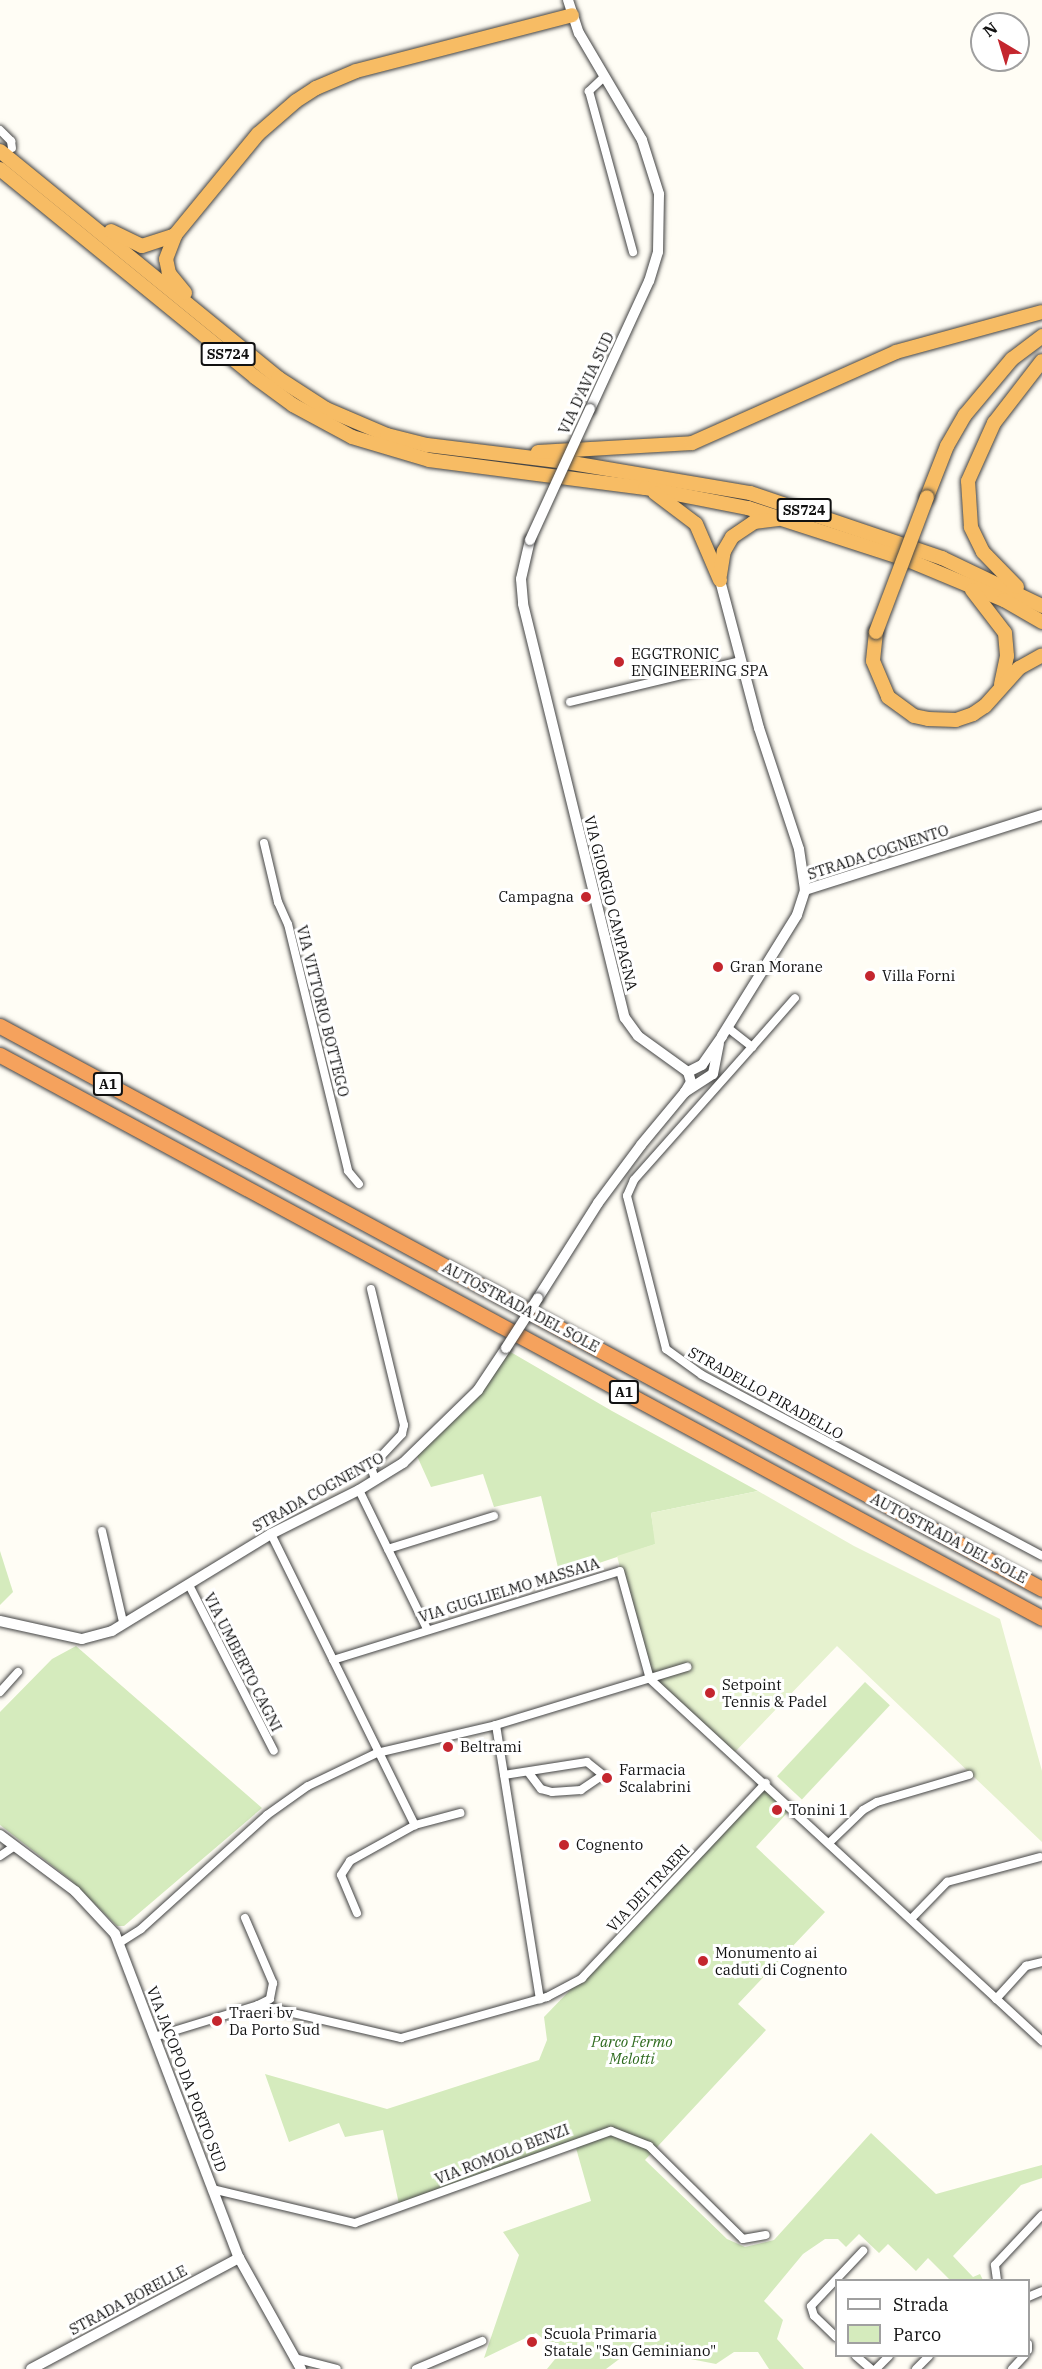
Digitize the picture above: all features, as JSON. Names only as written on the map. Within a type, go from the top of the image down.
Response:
[{"type":"highway","points":[[233,341],[169,273],[166,259],[175,235],[258,134],[315,88],[356,71],[572,15]]},
{"type":"highway","name":"SS724","points":[[6,150],[28,173],[278,378],[326,409],[387,435],[470,452],[545,460],[750,493],[877,533],[1042,606]]},
{"type":"highway","name":"SS724","points":[[0,169],[255,377],[321,422],[386,450],[429,460],[645,488],[787,518],[964,582],[1042,622]]},
{"type":"highway","points":[[28,173],[129,243],[153,246],[175,235]]},
{"type":"highway","points":[[470,452],[692,443],[896,352],[1042,312]]},
{"type":"highway","points":[[1042,336],[1012,359],[965,415],[947,446],[876,632],[873,661],[879,681],[888,697],[914,716],[956,720],[985,706],[1019,668],[1042,655]]},
{"type":"highway","points":[[1029,599],[983,552],[970,527],[968,481],[994,423],[1042,361]]},
{"type":"highway","points":[[645,488],[672,503],[696,524],[720,580]]},
{"type":"highway","points":[[720,580],[724,551],[741,528],[766,519],[787,518]]},
{"type":"highway","points":[[964,582],[992,611],[1005,633],[1007,656],[1000,688]]},
{"type":"highway","name":"AUTOSTRADA DEL SOLE","points":[[0,1026],[1042,1589]]},
{"type":"highway","name":"AUTOSTRADA DEL SOLE","points":[[0,1055],[1042,1618]]},
{"type":"street","name":"VIA D'AVIA SUD","points":[[547,707],[523,604],[521,579],[530,540],[649,281],[658,252],[661,220],[654,170],[642,140],[604,77],[572,15],[568,0]]},
{"type":"street","points":[[604,77],[589,91],[633,252]]},
{"type":"street","points":[[0,130],[11,141],[6,150]]},
{"type":"street","points":[[720,580],[741,661],[799,849],[805,890]]},
{"type":"street","points":[[570,702],[741,661]]},
{"type":"street","name":"VIA GIORGIO CAMPAGNA","points":[[547,707],[624,1018],[638,1036],[690,1075]]},
{"type":"street","name":"STRADA COGNENTO","points":[[685,1092],[690,1075],[702,1065],[725,1032],[797,915],[805,890],[1042,815]]},
{"type":"street","name":"VIA VITTORIO BOTTEGO","points":[[264,843],[278,902],[288,924],[348,1171],[358,1184]]},
{"type":"street","points":[[725,1032],[752,1047],[795,998]]},
{"type":"street","name":"STRADA COGNENTO","points":[[0,1621],[82,1639],[112,1631],[123,1622],[189,1585],[271,1534],[361,1494],[375,1479],[403,1463],[449,1421],[478,1390],[598,1203],[685,1092],[713,1074],[725,1032]]},
{"type":"street","name":"STRADELLO PIRADELLO","points":[[752,1047],[634,1180],[627,1196],[666,1349],[702,1375],[1042,1556]]},
{"type":"street","points":[[371,1289],[404,1425],[402,1434],[371,1467],[375,1479]]},
{"type":"street","points":[[361,1494],[427,1629]]},
{"type":"street","points":[[388,1550],[494,1516]]},
{"type":"street","points":[[102,1531],[123,1622]]},
{"type":"street","points":[[271,1534],[414,1825]]},
{"type":"street","name":"VIA GUGLIELMO MASSAIA","points":[[333,1660],[620,1570],[650,1680]]},
{"type":"street","name":"VIA UMBERTO CAGNI","points":[[189,1585],[274,1751]]},
{"type":"street","points":[[119,1943],[141,1929],[286,1800],[377,1753],[496,1725],[687,1667]]},
{"type":"street","points":[[0,1692],[18,1672]]},
{"type":"street","points":[[650,1680],[766,1783],[1042,2042]]},
{"type":"street","points":[[496,1725],[540,1999]]},
{"type":"street","points":[[504,1775],[587,1762],[603,1775],[581,1790],[552,1792],[541,1790],[528,1772]]},
{"type":"street","points":[[829,1843],[863,1810],[877,1802],[969,1775]]},
{"type":"street","name":"VIA DEI TRAERI","points":[[154,2037],[258,2005],[401,2037],[540,1999],[582,1978],[766,1783]]},
{"type":"street","points":[[357,1913],[341,1875],[350,1861],[414,1825],[460,1813]]},
{"type":"street","name":"VIA JACOPO DA PORTO SUD","points":[[0,1835],[92,1907],[119,1943],[239,2258],[301,2369]]},
{"type":"street","points":[[0,1856],[15,1846]]},
{"type":"street","points":[[911,1919],[948,1882],[1040,1857]]},
{"type":"street","points":[[244,1918],[273,1983],[270,1999],[258,2005]]},
{"type":"street","points":[[996,1999],[1026,1966],[1042,1962]]},
{"type":"street","name":"VIA ROMOLO BENZI","points":[[212,2189],[355,2223],[610,2131],[649,2146],[743,2239],[766,2235]]},
{"type":"street","points":[[997,2279],[995,2265],[1042,2216]]},
{"type":"street","points":[[837,2279],[863,2251]]},
{"type":"street","name":"STRADA BORELLE","points":[[31,2369],[239,2258]]},
{"type":"street","points":[[835,2281],[811,2306],[814,2316],[835,2335]]},
{"type":"street","points":[[416,2369],[482,2341]]},
{"type":"street","points":[[858,2357],[871,2369]]},
{"type":"street","points":[[876,2369],[887,2357]]},
{"type":"street","points":[[916,2369],[927,2357]]},
{"type":"street","points":[[1012,2369],[1022,2357]]},
{"type":"street","points":[[294,2358],[337,2369]]},
{"type":"green space","points":[[507,1350],[758,1491],[651,1513],[656,1544],[560,1576],[541,1496],[494,1507],[483,1474],[431,1487],[417,1456],[468,1407]]},
{"type":"green space","points":[[758,1491],[854,1546],[1000,1619],[1042,1771],[1042,1842],[837,1646],[732,1755],[649,1679],[617,1556],[655,1544],[651,1513]]},
{"type":"green space","points":[[0,1551],[13,1592],[0,1605]]},
{"type":"green space","points":[[76,1646],[262,1808],[124,1926],[117,1926],[72,1881],[0,1825],[0,1712],[52,1659]]},
{"type":"green space","points":[[865,1682],[890,1705],[802,1800],[777,1776]]},
{"type":"green space","name":"Parco Fermo Melotti","points":[[764,1789],[788,1812],[756,1847],[825,1912],[738,2004],[766,2030],[645,2160],[727,2239],[745,2247],[774,2240],[871,2133],[936,2194],[1042,2165],[1042,2178],[1021,2185],[953,2256],[973,2277],[980,2274],[982,2279],[949,2279],[928,2258],[916,2271],[888,2244],[879,2253],[859,2234],[846,2247],[838,2239],[825,2239],[803,2254],[764,2301],[783,2320],[777,2339],[804,2369],[769,2369],[758,2352],[734,2352],[716,2364],[634,2348],[606,2369],[547,2369],[560,2353],[536,2333],[484,2358],[519,2255],[503,2232],[591,2201],[574,2141],[399,2204],[383,2130],[345,2137],[339,2123],[289,2142],[265,2074],[387,2109],[539,2060],[547,2040],[544,2017]]},
{"type":"place","name":"EGGTRONIC ENGINEERING SPA","points":[[619,662]]},
{"type":"place","name":"Campagna","points":[[586,897]]},
{"type":"place","name":"Gran Morane","points":[[718,967]]},
{"type":"place","name":"Villa Forni","points":[[870,976]]},
{"type":"place","name":"Setpoint Tennis & Padel","points":[[710,1693]]},
{"type":"place","name":"Beltrami","points":[[448,1747]]},
{"type":"place","name":"Farmacia Scalabrini","points":[[607,1778]]},
{"type":"place","name":"Tonini 1","points":[[777,1810]]},
{"type":"place","name":"Cognento","points":[[564,1845]]},
{"type":"place","name":"Monumento ai caduti di Cognento","points":[[703,1961]]},
{"type":"place","name":"Traeri bv Da Porto Sud","points":[[217,2021]]},
{"type":"place","name":"Scuola Primaria Statale \"San Geminiano\"","points":[[532,2342]]}]
